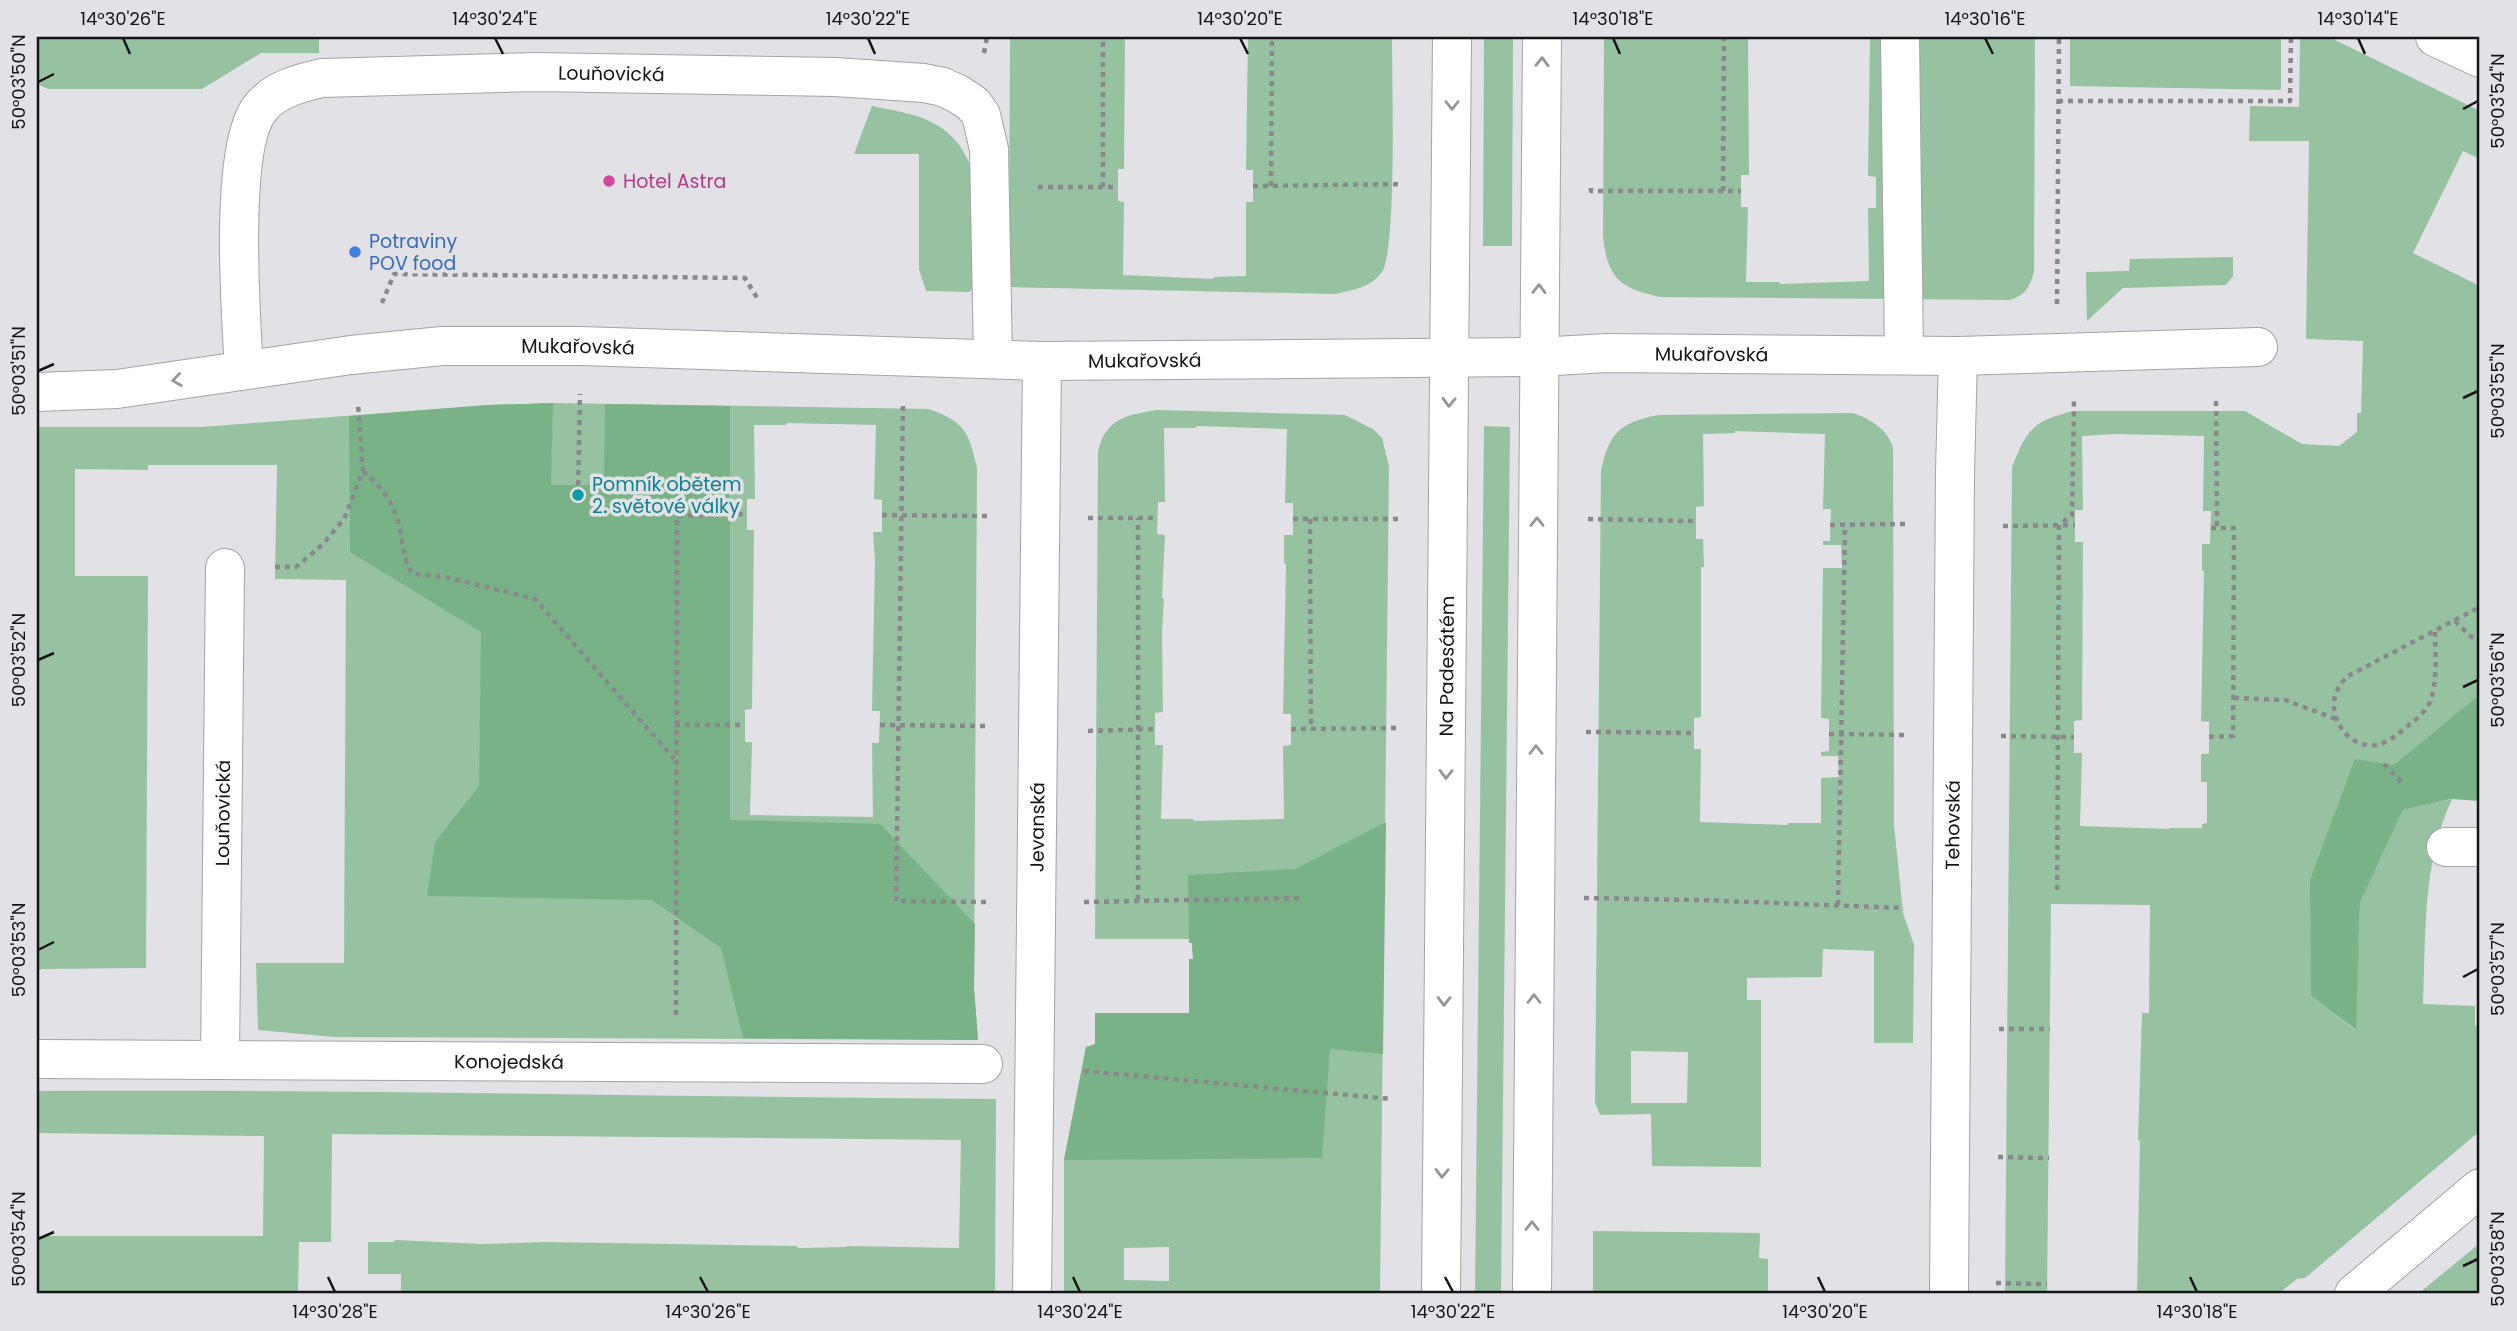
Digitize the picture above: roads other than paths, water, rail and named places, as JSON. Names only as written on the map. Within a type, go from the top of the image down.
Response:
[{"type":"street","name":"Na Padesátém","points":[[1441,1294],[1452,37]]},
{"type":"street","points":[[1532,1294],[1542,37]]},
{"type":"street","points":[[1900,37],[1904,355]]},
{"type":"street","points":[[2435,37],[2480,58]]},
{"type":"street","name":"Louňovická","points":[[244,370],[240,185],[249,128],[260,108],[275,94],[296,84],[322,78],[350,75],[536,72],[835,77],[924,83],[958,94],[973,104],[981,115],[989,149],[993,359]]},
{"type":"street","name":"Mukařovská","points":[[37,392],[117,389],[351,355],[442,346],[581,346],[1042,361],[1538,358],[1607,353],[1958,356],[2258,347]]},
{"type":"street","name":"Tehovská","points":[[1949,1294],[1958,356]]},
{"type":"street","name":"Jevanská","points":[[1032,1294],[1042,361]]},
{"type":"street","name":"Louňovická","points":[[220,1060],[226,568]]},
{"type":"street","name":"Konojedská","points":[[37,1059],[983,1064]]},
{"type":"street","points":[[2354,1294],[2480,1188]]},
{"type":"place","name":"Hotel Astra","points":[[609,181]]},
{"type":"place","name":"Potraviny POV food","points":[[355,252]]},
{"type":"place","name":"Pomník obětem 2. světové války","points":[[578,495]]}]
